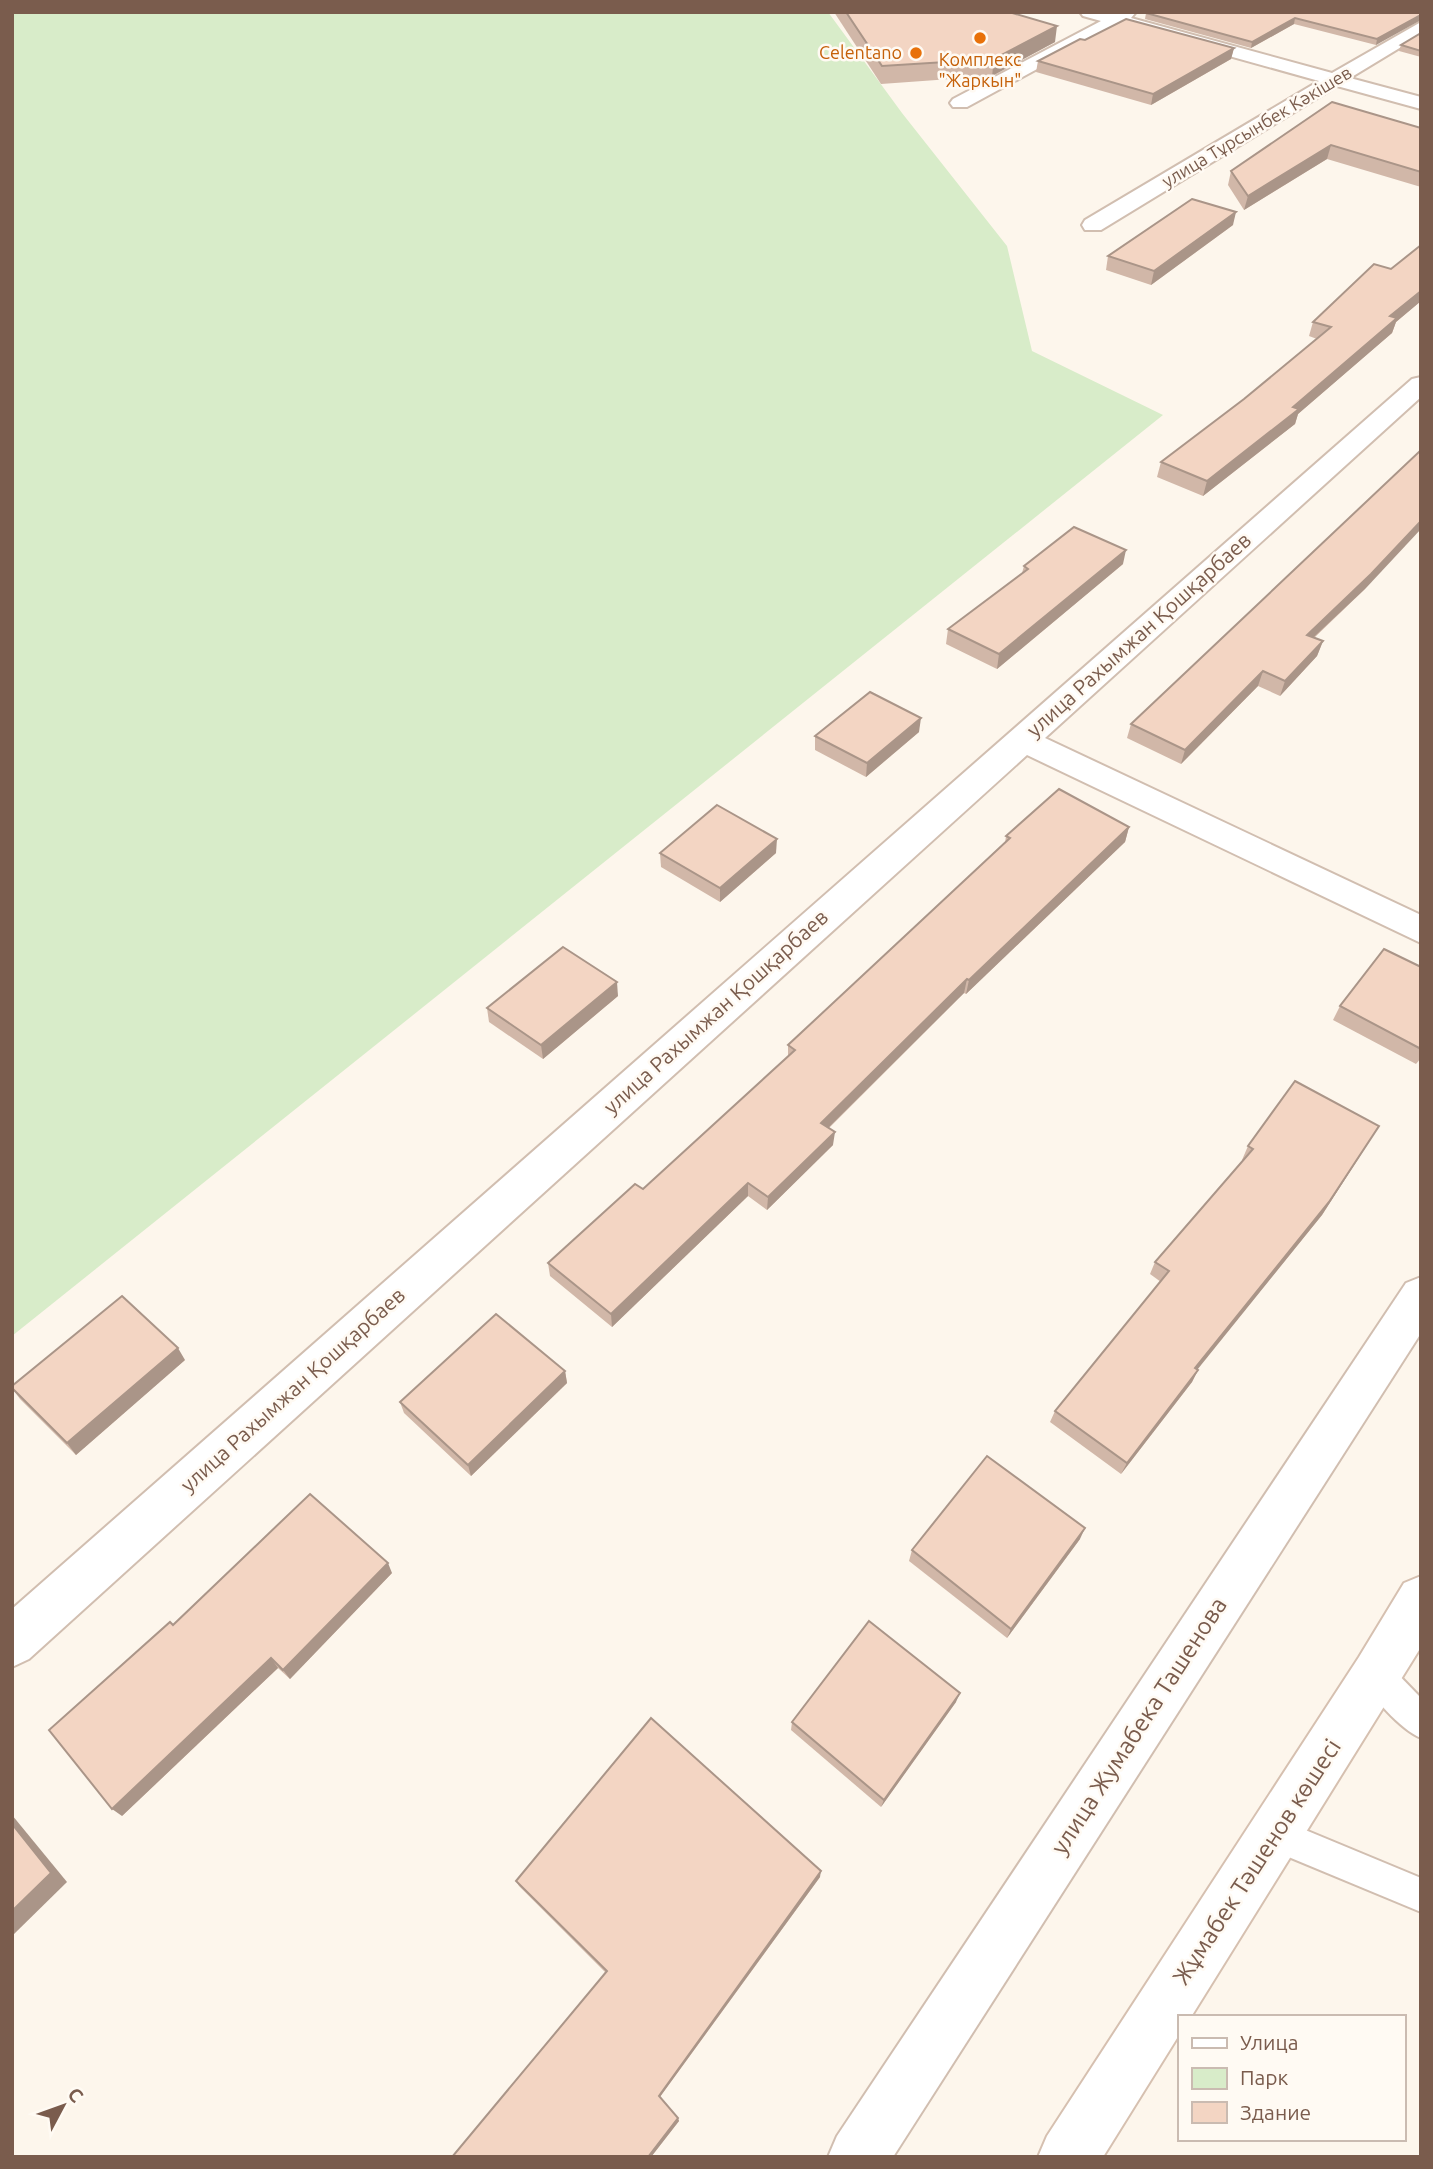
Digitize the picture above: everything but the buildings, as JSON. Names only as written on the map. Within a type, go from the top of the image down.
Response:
[{"type":"street","points":[[1089,12],[1122,16],[1421,103]]},
{"type":"street","points":[[960,103],[1122,16]]},
{"type":"street","name":"улица Тұрсынбек Кәкішев","points":[[1093,225],[1421,27]]},
{"type":"street","points":[[1338,55],[1387,69]]},
{"type":"street","name":"улица Рахымжан Қошқарбаев","points":[[12,1642],[1421,384]]},
{"type":"street","points":[[1021,740],[1421,930]]},
{"type":"street","name":"улица Жумабека Ташенова","points":[[858,2157],[1421,1296]]},
{"type":"street","name":"Жұмабек Тәшенов көшесі","points":[[1068,2157],[1377,1675],[1421,1600]]},
{"type":"lane","points":[[1377,1675],[1421,1722]]},
{"type":"lane","points":[[1274,1834],[1421,1895]]},
{"type":"green space","points":[[12,12],[828,12],[902,113],[1007,246],[1032,351],[1163,415],[12,1336]]},
{"type":"place","name":"Комплекс \"Жаркын\"","points":[[980,38]]},
{"type":"place","name":"Celentano","points":[[916,53]]}]
